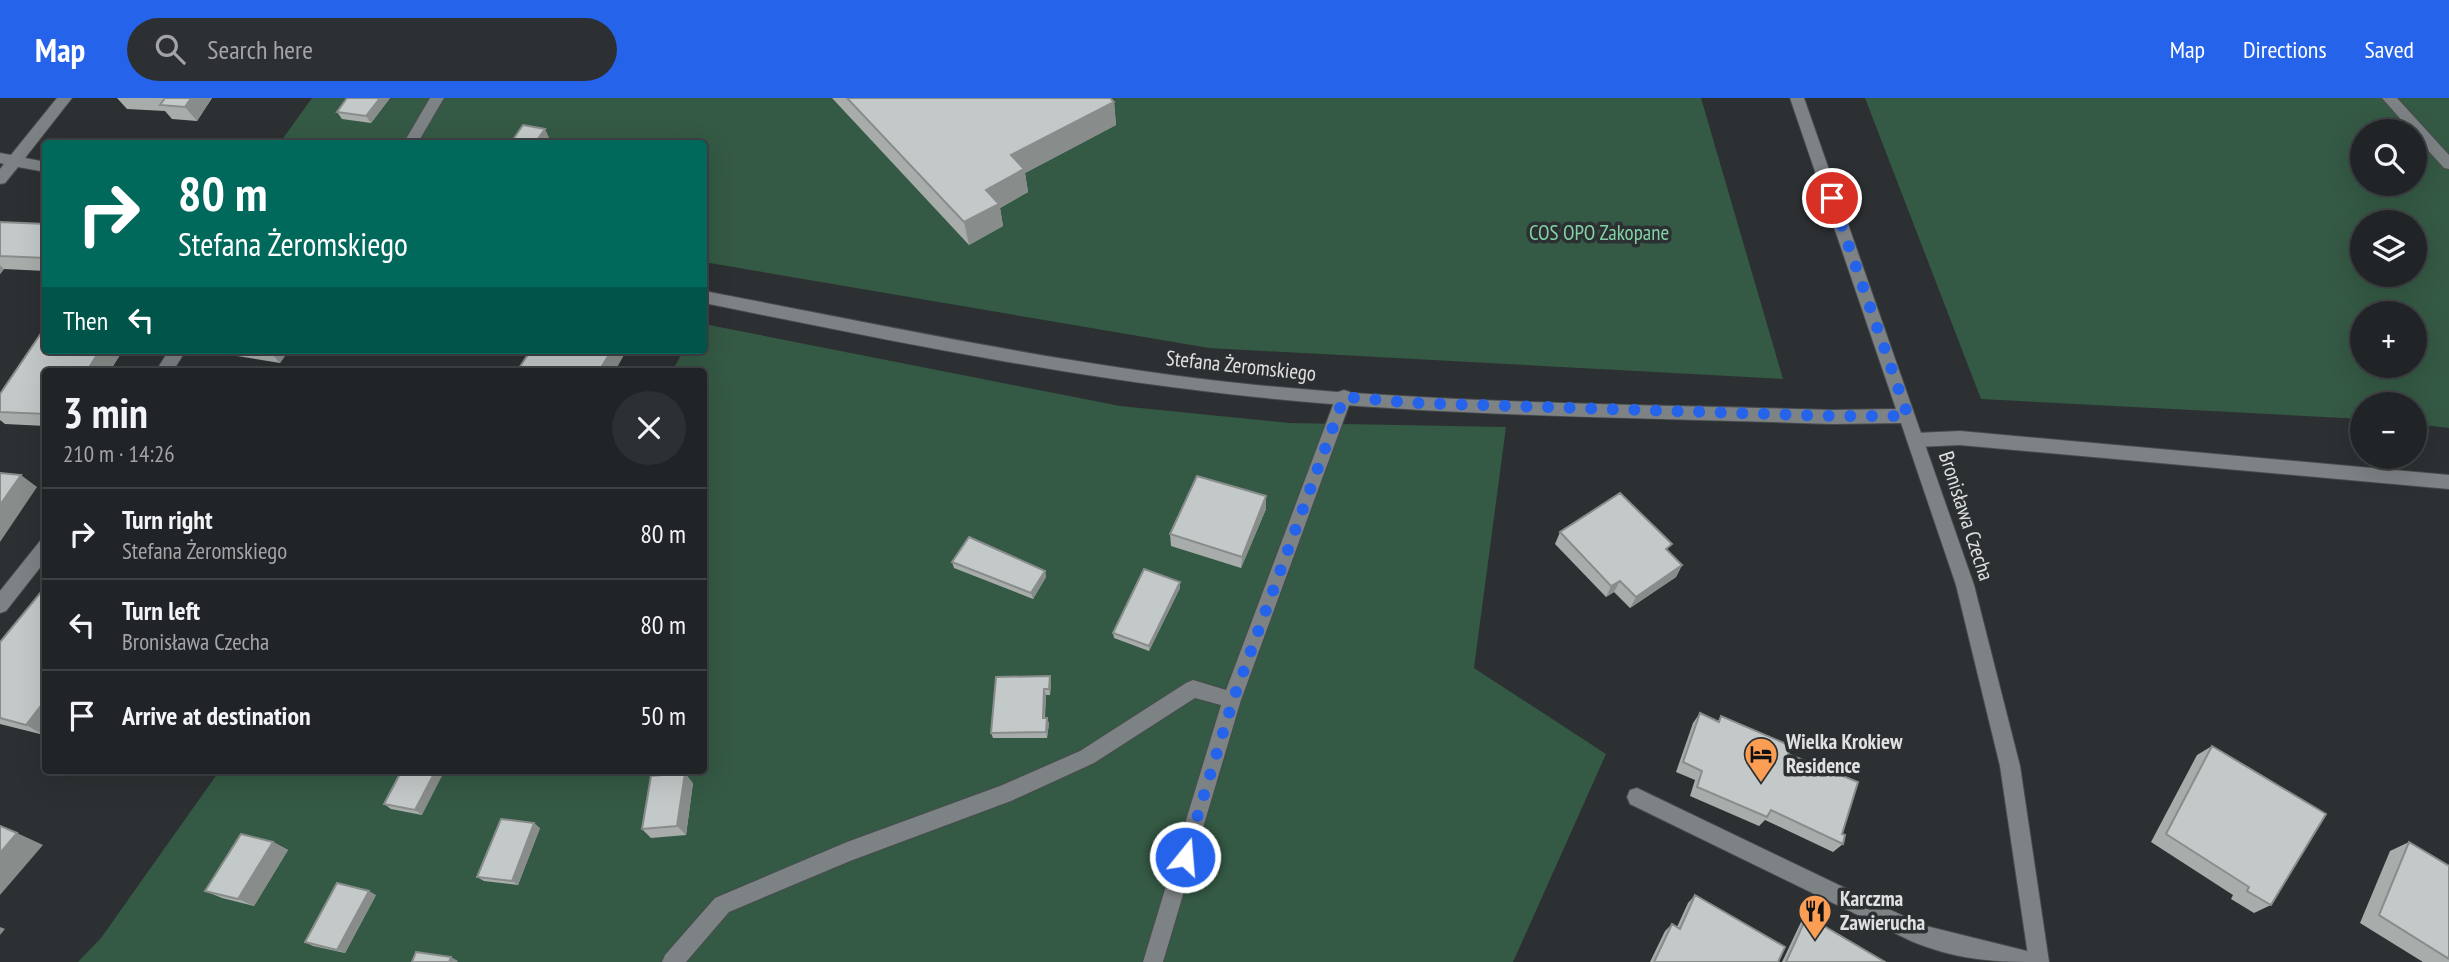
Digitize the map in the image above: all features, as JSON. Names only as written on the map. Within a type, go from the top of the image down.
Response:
[{"type":"street","points":[[0,179],[7,159],[65,98]]},
{"type":"street","points":[[412,140],[437,98]]},
{"type":"street","name":"Bronisława Czecha","points":[[1797,98],[1965,585],[1993,689],[2016,799],[2039,962]]},
{"type":"street","points":[[2389,98],[2449,164]]},
{"type":"street","points":[[7,159],[42,166]]},
{"type":"street","name":"Stefana Żeromskiego","points":[[707,298],[1058,365],[1256,391],[1416,403],[1819,416],[1908,416]]},
{"type":"street","points":[[1153,962],[1233,700],[1344,397]]},
{"type":"street","points":[[1916,440],[1960,438],[2449,482]]},
{"type":"street","points":[[0,605],[42,551]]},
{"type":"street","points":[[672,962],[722,905],[847,852],[1004,794],[1087,757],[1193,688],[1233,700]]},
{"type":"street","points":[[1637,797],[1918,934],[1940,942],[2031,962]]},
{"type":"green space","name":"COS OPO Zakopane","points":[[312,98],[1701,98],[1783,379],[1209,348],[707,263],[707,140],[282,140]]},
{"type":"green space","points":[[1865,98],[2449,98],[2449,428],[2427,425],[2427,392],[2350,392],[2350,418],[1981,399]]},
{"type":"green space","points":[[707,325],[1120,406],[1289,423],[1506,427],[1474,668],[1606,754],[1513,962],[78,962],[101,938],[217,774],[707,774],[707,368],[674,368],[682,354],[707,354]]},
{"type":"building","points":[[165,98],[191,98],[185,107],[160,105]]},
{"type":"building","points":[[347,98],[380,98],[366,116],[337,112]]},
{"type":"building","points":[[847,98],[1110,98],[1114,102],[1011,155],[1024,169],[986,190],[999,204],[964,222]]},
{"type":"building","points":[[523,125],[545,129],[537,140],[513,140]]},
{"type":"building","points":[[0,222],[42,224],[42,258],[0,256]]},
{"type":"building","points":[[42,332],[42,354],[98,354],[89,368],[42,368],[42,414],[0,412],[0,394]]},
{"type":"building","points":[[528,354],[610,354],[601,368],[519,368]]},
{"type":"building","points":[[0,473],[21,475],[0,505]]},
{"type":"building","points":[[1197,476],[1266,496],[1242,557],[1170,534]]},
{"type":"building","points":[[1620,493],[1672,544],[1666,549],[1682,565],[1636,597],[1620,581],[1611,586],[1560,532]]},
{"type":"building","points":[[969,537],[1045,571],[1031,593],[952,562]]},
{"type":"building","points":[[1144,569],[1180,582],[1149,646],[1113,633]]},
{"type":"building","points":[[42,591],[42,704],[26,725],[0,718],[0,642]]},
{"type":"building","points":[[1050,676],[1049,689],[1044,689],[1043,718],[1047,718],[1046,732],[991,733],[996,677]]},
{"type":"building","name":"Wielka Krokiew Residence","points":[[1700,713],[1719,722],[1721,716],[1791,746],[1788,754],[1858,782],[1842,834],[1845,835],[1843,844],[1771,810],[1767,817],[1697,787],[1702,771],[1683,762]]},
{"type":"building","points":[[2212,746],[2326,814],[2271,905],[2247,891],[2249,887],[2166,834]]},
{"type":"building","points":[[400,774],[434,774],[415,810],[384,804]]},
{"type":"building","points":[[685,774],[677,826],[642,829],[651,776]]},
{"type":"building","points":[[501,819],[534,823],[512,881],[477,877]]},
{"type":"building","points":[[0,826],[17,833],[0,853]]},
{"type":"building","points":[[241,834],[273,842],[238,899],[205,891]]},
{"type":"building","points":[[2409,842],[2449,866],[2449,959],[2379,915]]},
{"type":"building","points":[[337,883],[369,891],[337,950],[305,942]]},
{"type":"building","points":[[1695,895],[1785,947],[1778,962],[1654,962],[1672,924],[1680,929]]},
{"type":"building","name":"Karczma Zawierucha","points":[[1807,916],[1885,962],[1786,962]]},
{"type":"building","points":[[416,952],[451,957],[449,962],[412,962]]},
{"type":"place","name":"Wielka Krokiew Residence","points":[[1761,784]]},
{"type":"place","name":"Karczma Zawierucha","points":[[1815,941]]},
{"type":"route","points":[[1185,857],[1233,700],[1344,397],[1416,403],[1908,416],[1832,198]]}]
